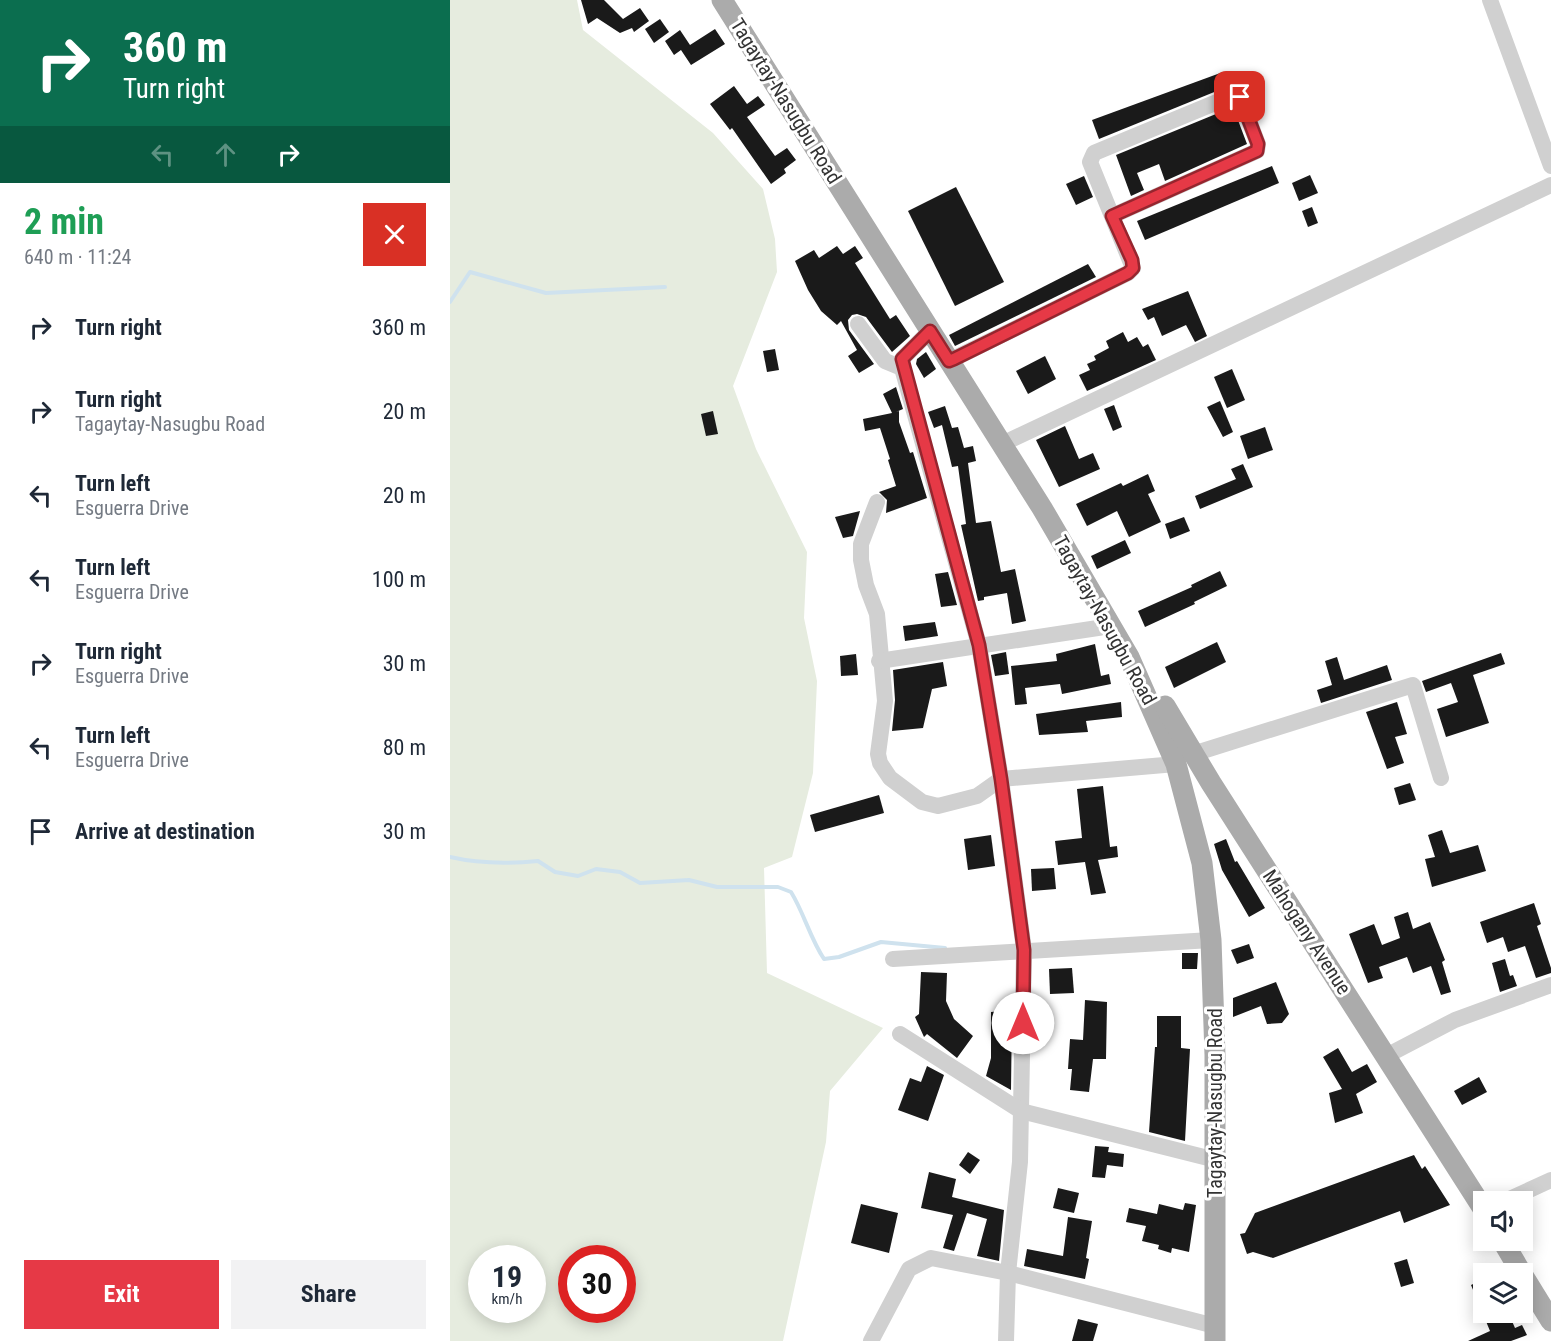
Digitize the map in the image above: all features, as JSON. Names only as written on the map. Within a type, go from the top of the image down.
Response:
[{"type":"main road","name":"Tagaytay-Nasugbu Road","points":[[707,0],[805,152],[849,202]]},
{"type":"main road","name":"Tagaytay-Nasugbu Road","points":[[722,0],[1042,508],[1129,657]]},
{"type":"main road","name":"Tagaytay-Nasugbu Road","points":[[736,0],[826,147],[849,202]]},
{"type":"main road","name":"Mahogany Avenue","points":[[1129,657],[1148,680],[1185,759],[1211,783],[1473,1193]]},
{"type":"main road","name":"Tagaytay-Nasugbu Road","points":[[1185,759],[1185,790],[1202,862],[1211,940],[1216,1160],[1215,1334]]},
{"type":"main road","points":[[1185,790],[1193,780],[1199,778],[1211,783]]},
{"type":"main road","points":[[1533,1292],[1551,1321]]},
{"type":"street","points":[[1490,0],[1551,166]]},
{"type":"street","points":[[949,361],[1128,273],[1133,268],[1132,260],[1112,216],[1090,162],[1094,153],[1233,95],[1240,97],[1258,144],[1257,151],[1112,216]]},
{"type":"street","points":[[1002,444],[1551,185]]},
{"type":"street","points":[[858,324],[885,361],[902,368]]},
{"type":"street","points":[[930,331],[902,359],[902,368],[979,645],[1001,779],[1024,950],[1019,1174],[1008,1273],[1005,1341]]},
{"type":"street","points":[[877,502],[861,544],[861,560],[866,585],[877,614],[879,661],[885,701],[880,763],[890,778],[922,802],[938,806],[977,796],[1001,779],[1185,759],[1413,685],[1441,778]]},
{"type":"street","points":[[879,661],[1111,626]]},
{"type":"street","points":[[893,958],[1211,940]]},
{"type":"street","points":[[1386,1056],[1455,1020],[1551,985]]},
{"type":"street","points":[[900,1034],[1021,1112],[1216,1160]]},
{"type":"street","points":[[1527,1191],[1551,1180]]},
{"type":"street","points":[[871,1341],[899,1283],[917,1262],[942,1258],[1008,1273],[1215,1334]]},
{"type":"shaded area","points":[[450,0],[577,0],[583,30],[713,133],[763,189],[775,239],[777,272],[733,386],[756,449],[807,552],[804,618],[817,681],[813,773],[792,857],[764,868],[767,973],[883,1028],[830,1091],[826,1142],[783,1341],[450,1341]]},
{"type":"building","points":[[581,0],[604,0],[623,19],[640,8],[649,21],[634,32],[632,28],[620,33],[597,18],[588,24]]},
{"type":"building","points":[[660,19],[669,32],[654,43],[645,29]]},
{"type":"building","points":[[715,29],[725,44],[691,65],[681,50],[674,55],[665,41],[680,30],[690,45]]},
{"type":"building","points":[[1223,72],[1229,86],[1099,139],[1092,120]]},
{"type":"building","points":[[734,86],[747,104],[758,96],[765,105],[747,117],[775,156],[787,148],[796,160],[784,169],[786,173],[771,184],[732,128],[730,130],[710,104]]},
{"type":"building","points":[[1233,107],[1247,144],[1165,181],[1159,164],[1137,173],[1144,190],[1131,196],[1116,155]]},
{"type":"building","points":[[1272,166],[1279,183],[1145,240],[1137,221]]},
{"type":"building","points":[[1310,175],[1318,193],[1299,201],[1292,183]]},
{"type":"building","points":[[1084,176],[1093,197],[1076,205],[1066,184]]},
{"type":"building","points":[[956,187],[1004,282],[955,306],[908,211]]},
{"type":"building","points":[[1312,207],[1318,223],[1308,227],[1302,211]]},
{"type":"building","points":[[837,246],[843,254],[855,246],[863,258],[855,263],[890,319],[896,315],[910,336],[892,352],[866,317],[852,315],[848,320],[849,330],[874,364],[859,373],[848,356],[857,350],[841,321],[837,325],[821,311],[808,290],[795,261],[814,250],[819,258]]},
{"type":"building","points":[[1088,264],[1096,277],[955,346],[949,335]]},
{"type":"building","points":[[1188,291],[1207,336],[1195,342],[1186,325],[1162,336],[1154,317],[1148,320],[1142,309]]},
{"type":"building","points":[[1123,332],[1128,342],[1137,337],[1143,347],[1148,344],[1156,360],[1087,391],[1079,375],[1090,370],[1087,364],[1096,360],[1094,356],[1109,348],[1106,341]]},
{"type":"building","points":[[775,349],[779,370],[767,372],[763,351]]},
{"type":"building","points":[[926,352],[936,369],[924,378],[916,364],[917,359]]},
{"type":"building","points":[[1045,356],[1056,379],[1028,394],[1016,371]]},
{"type":"building","points":[[1232,369],[1245,400],[1227,408],[1214,377]]},
{"type":"building","points":[[896,387],[903,409],[896,412],[899,411],[899,422],[910,453],[913,452],[927,498],[886,513],[887,500],[879,492],[896,486],[888,460],[890,459],[880,428],[865,431],[863,419],[892,413],[883,394]]},
{"type":"building","points":[[1220,401],[1233,432],[1223,437],[1207,407]]},
{"type":"building","points":[[1114,405],[1122,427],[1113,431],[1104,409]]},
{"type":"building","points":[[945,406],[952,428],[958,427],[964,448],[973,446],[976,461],[968,463],[976,523],[991,521],[1001,572],[1015,569],[1026,621],[1012,624],[1007,593],[984,597],[984,600],[978,601],[961,525],[966,524],[958,466],[952,467],[942,425],[934,428],[928,412]]},
{"type":"building","points":[[713,411],[718,434],[706,436],[701,414]]},
{"type":"building","points":[[1065,426],[1079,459],[1093,453],[1100,469],[1059,487],[1036,440]]},
{"type":"building","points":[[1265,427],[1273,450],[1248,459],[1240,436]]},
{"type":"building","points":[[1243,464],[1253,487],[1200,509],[1195,496],[1236,479],[1231,469]]},
{"type":"building","points":[[1148,474],[1155,491],[1148,494],[1161,522],[1129,537],[1117,511],[1087,526],[1076,504],[1121,483],[1123,486]]},
{"type":"building","points":[[860,511],[853,536],[843,538],[835,517]]},
{"type":"building","points":[[1184,517],[1190,531],[1170,539],[1165,524]]},
{"type":"building","points":[[1125,540],[1131,553],[1097,569],[1091,556]]},
{"type":"building","points":[[1220,571],[1227,586],[1145,627],[1138,611],[1192,587],[1191,585]]},
{"type":"building","points":[[948,572],[957,605],[941,607],[935,574]]},
{"type":"building","points":[[935,622],[938,636],[905,641],[903,626]]},
{"type":"building","points":[[1217,642],[1226,662],[1174,688],[1165,667]]},
{"type":"building","points":[[1095,644],[1101,676],[1109,674],[1111,684],[1062,694],[1060,684],[1025,688],[1027,704],[1015,705],[1011,666],[1057,661],[1056,654]]},
{"type":"building","points":[[1006,652],[1009,674],[995,676],[991,655]]},
{"type":"building","points":[[1501,653],[1505,664],[1473,675],[1489,723],[1446,737],[1437,709],[1458,702],[1451,683],[1426,692],[1422,681]]},
{"type":"building","points":[[856,654],[858,675],[841,676],[840,656]]},
{"type":"building","points":[[1337,657],[1344,680],[1387,665],[1392,680],[1321,703],[1317,690],[1332,685],[1325,661]]},
{"type":"building","points":[[943,662],[947,686],[932,689],[923,728],[892,731],[895,700],[893,670]]},
{"type":"building","points":[[1121,702],[1122,717],[1086,721],[1088,732],[1039,735],[1036,714]]},
{"type":"building","points":[[1397,702],[1407,734],[1395,737],[1404,763],[1387,769],[1366,712]]},
{"type":"building","points":[[1410,783],[1416,800],[1399,805],[1394,788]]},
{"type":"building","points":[[1103,786],[1110,847],[1117,846],[1118,857],[1098,860],[1106,893],[1091,895],[1085,862],[1058,865],[1055,841],[1082,838],[1077,789]]},
{"type":"building","points":[[879,795],[884,813],[815,832],[810,815]]},
{"type":"building","points":[[1442,830],[1450,853],[1478,845],[1486,871],[1432,887],[1425,859],[1435,857],[1428,835]]},
{"type":"building","points":[[991,835],[995,866],[968,870],[964,839]]},
{"type":"building","points":[[1226,839],[1235,862],[1237,861],[1265,908],[1249,917],[1222,870],[1214,844]]},
{"type":"building","points":[[1054,868],[1056,889],[1032,891],[1031,869]]},
{"type":"building","points":[[1534,903],[1541,924],[1537,926],[1551,968],[1551,973],[1536,978],[1525,946],[1508,952],[1503,937],[1487,943],[1480,922]]},
{"type":"building","points":[[1408,912],[1413,929],[1430,922],[1445,960],[1442,962],[1451,992],[1441,995],[1431,966],[1413,973],[1407,957],[1379,967],[1383,978],[1368,983],[1349,934],[1374,924],[1382,945],[1400,938],[1394,917]]},
{"type":"building","points":[[1249,944],[1254,958],[1237,964],[1231,950]]},
{"type":"building","points":[[1182,953],[1198,953],[1197,969],[1182,969]]},
{"type":"building","points":[[1505,959],[1510,976],[1513,975],[1517,986],[1500,992],[1492,963]]},
{"type":"building","points":[[1072,968],[1074,993],[1050,994],[1049,969]]},
{"type":"building","points":[[921,972],[947,973],[946,1001],[954,1019],[973,1036],[957,1058],[927,1034],[924,1037],[915,1017],[919,1014]]},
{"type":"building","points":[[1276,982],[1289,1014],[1282,1023],[1267,1024],[1261,1006],[1233,1017],[1233,998]]},
{"type":"building","points":[[1085,1000],[1107,1002],[1106,1059],[1093,1059],[1089,1092],[1070,1090],[1072,1069],[1068,1069],[1070,1039],[1083,1040]]},
{"type":"building","points":[[1012,1010],[1011,1090],[986,1076],[991,1058],[991,1012]]},
{"type":"building","points":[[1157,1016],[1181,1016],[1181,1048],[1190,1049],[1185,1141],[1149,1132],[1155,1047],[1157,1047]]},
{"type":"building","points":[[1338,1048],[1352,1072],[1367,1064],[1377,1082],[1356,1094],[1363,1113],[1335,1123],[1329,1093],[1342,1089],[1323,1057]]},
{"type":"building","points":[[927,1066],[944,1075],[928,1121],[898,1110],[910,1078],[921,1082]]},
{"type":"building","points":[[1479,1077],[1487,1092],[1462,1105],[1454,1091]]},
{"type":"building","points":[[1095,1146],[1109,1147],[1108,1152],[1124,1154],[1123,1167],[1107,1165],[1105,1178],[1092,1177]]},
{"type":"building","points":[[968,1152],[980,1160],[970,1174],[959,1165]]},
{"type":"building","points":[[1414,1155],[1422,1169],[1425,1166],[1450,1205],[1404,1223],[1400,1211],[1273,1258],[1253,1252],[1247,1254],[1240,1234],[1245,1233],[1255,1213]]},
{"type":"building","points":[[929,1172],[956,1179],[952,1197],[1004,1210],[999,1261],[977,1256],[987,1219],[967,1213],[954,1251],[943,1248],[953,1215],[921,1208]]},
{"type":"building","points":[[1058,1188],[1079,1193],[1074,1213],[1053,1208]]},
{"type":"building","points":[[1185,1203],[1196,1205],[1189,1252],[1172,1248],[1171,1253],[1158,1249],[1159,1245],[1142,1241],[1146,1226],[1126,1222],[1129,1208],[1157,1214],[1159,1204],[1183,1210]]},
{"type":"building","points":[[861,1204],[898,1213],[889,1253],[851,1243]]},
{"type":"building","points":[[1068,1217],[1092,1221],[1085,1279],[1024,1266],[1027,1249],[1063,1256]]},
{"type":"building","points":[[1407,1259],[1414,1283],[1401,1287],[1394,1263]]},
{"type":"building","points":[[1078,1319],[1098,1324],[1093,1341],[1072,1341]]},
{"type":"building","points":[[1487,1323],[1513,1323],[1515,1328],[1522,1325],[1527,1335],[1511,1341],[1468,1341],[1490,1331]]},
{"type":"waterway","points":[[450,302],[470,272],[546,293],[665,287]]},
{"type":"waterway","points":[[450,857],[494,863],[538,861],[555,872],[578,876],[596,869],[620,872],[640,883],[689,880],[717,887],[778,887],[791,892],[824,959],[839,957],[881,942],[945,948]]},
{"type":"route","points":[[1023,1023],[1024,950],[1001,779],[979,645],[902,368],[902,359],[930,331],[949,361],[1128,273],[1133,268],[1132,260],[1112,216],[1257,151],[1258,144],[1240,97]]}]
